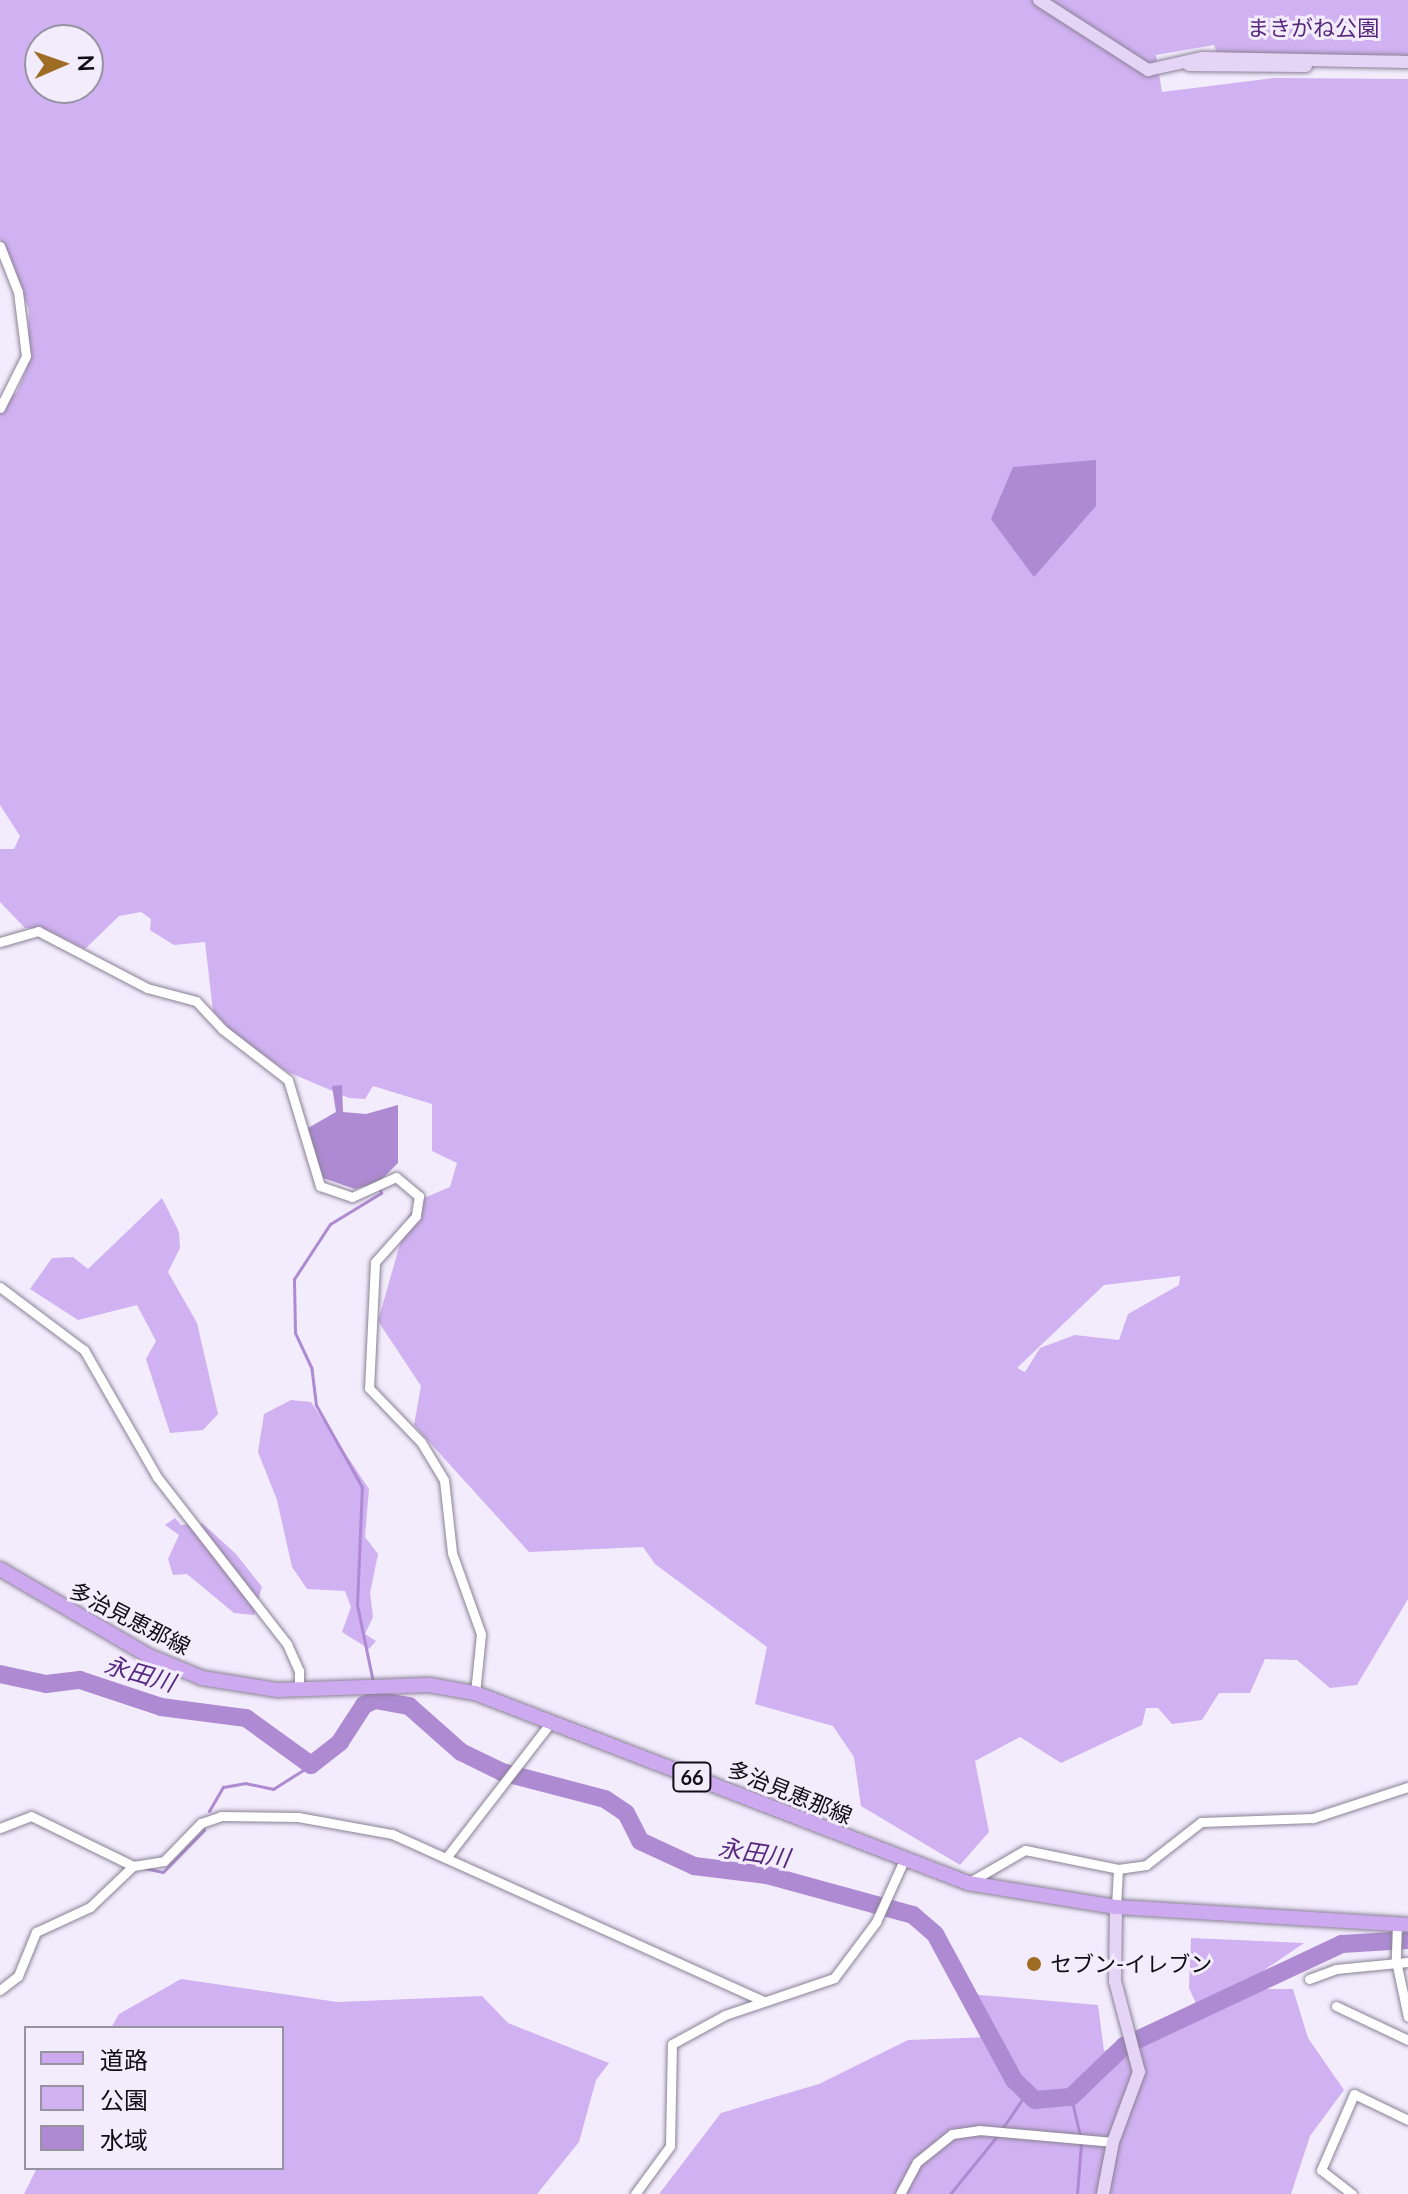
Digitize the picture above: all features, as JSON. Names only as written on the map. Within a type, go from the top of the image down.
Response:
[{"type":"main road","name":"多治見恵那線","points":[[0,1569],[176,1668],[240,1687],[299,1690],[429,1685],[475,1693],[968,1883],[1116,1907],[1401,1926]]},
{"type":"street","points":[[1039,0],[1136,66],[1157,71],[1236,58],[1408,62]]},
{"type":"street","points":[[1189,65],[1408,69]]},
{"type":"street","points":[[0,246],[18,292],[26,356],[0,408]]},
{"type":"street","points":[[0,942],[38,931],[147,988],[196,1001],[222,1029],[288,1080],[320,1186],[352,1197],[396,1177],[419,1196],[416,1216],[375,1262],[369,1388],[421,1442],[444,1480],[452,1553],[481,1634],[475,1693]]},
{"type":"street","points":[[0,1287],[49,1318],[84,1350],[157,1477],[287,1644],[299,1690]]},
{"type":"street","points":[[446,1858],[552,1721]]},
{"type":"street","points":[[968,1883],[1025,1850],[1118,1869],[1146,1865],[1186,1830],[1214,1818],[1313,1818],[1408,1787]]},
{"type":"street","points":[[0,1990],[18,1976],[36,1932],[90,1907],[133,1866],[164,1861],[201,1823],[242,1815],[316,1819],[392,1834],[764,2001]]},
{"type":"street","points":[[0,1828],[31,1816],[133,1866]]},
{"type":"street","points":[[635,2194],[670,2146],[672,2044],[686,2032],[834,1978],[876,1922],[889,1900],[904,1860]]},
{"type":"street","points":[[1103,2194],[1113,2142],[1139,2072],[1137,2052],[1115,1981],[1118,1869]]},
{"type":"street","points":[[1401,1926],[1396,1958],[1408,2017]]},
{"type":"street","points":[[1309,1979],[1396,1958],[1408,1962]]},
{"type":"street","points":[[1336,2006],[1408,2040]]},
{"type":"street","points":[[1352,2194],[1321,2170],[1354,2094],[1408,2120]]},
{"type":"street","points":[[900,2194],[930,2147],[952,2134],[993,2131],[1113,2142]]},
{"type":"green space","name":"まきがね公園","points":[[0,0],[1408,0],[1408,67],[1401,55],[1218,56],[1214,45],[1156,55],[1162,92],[1274,78],[1408,79],[1408,1599],[1357,1685],[1330,1688],[1297,1660],[1265,1659],[1250,1693],[1219,1693],[1202,1720],[1172,1724],[1158,1708],[1146,1708],[1142,1725],[1061,1763],[1020,1737],[975,1761],[989,1832],[960,1865],[861,1806],[854,1757],[833,1726],[755,1704],[767,1647],[655,1564],[643,1547],[529,1552],[414,1425],[421,1386],[378,1321],[408,1216],[424,1198],[450,1187],[457,1163],[432,1151],[432,1104],[373,1086],[365,1099],[349,1098],[288,1072],[237,1037],[213,1011],[205,942],[174,945],[150,930],[151,919],[141,912],[119,916],[85,949],[45,929],[25,928],[0,902],[0,849],[14,849],[20,836],[0,805],[0,407],[17,392],[27,368],[29,309],[0,239]],"holes":[[[1180,1276],[1179,1285],[1128,1314],[1119,1340],[1075,1335],[1040,1348],[1025,1372],[1017,1368],[1104,1285]]]},
{"type":"green space","points":[[162,1198],[179,1232],[180,1248],[168,1272],[197,1323],[218,1414],[203,1430],[170,1433],[146,1359],[156,1341],[137,1305],[78,1320],[30,1289],[52,1258],[73,1257],[88,1269]]},
{"type":"green space","points":[[291,1400],[311,1402],[369,1489],[365,1537],[378,1554],[370,1593],[373,1617],[365,1634],[376,1641],[369,1649],[342,1632],[351,1607],[345,1591],[307,1589],[292,1567],[277,1500],[258,1452],[264,1414]]},
{"type":"green space","points":[[175,1518],[181,1525],[203,1524],[236,1554],[262,1587],[254,1615],[234,1613],[187,1574],[173,1575],[168,1559],[179,1535],[165,1525]]},
{"type":"green space","points":[[1191,1938],[1304,1943],[1219,2001],[1248,1989],[1293,1989],[1308,2038],[1344,2090],[1310,2136],[1291,2194],[659,2194],[721,2113],[819,2084],[908,2040],[990,2037],[968,1994],[1098,2005],[1104,2051],[1199,2010],[1189,1988]]},
{"type":"green space","points":[[181,1979],[337,2002],[482,1996],[508,2023],[609,2063],[596,2080],[579,2142],[537,2194],[24,2194],[36,2170],[284,2170],[284,2026],[112,2026],[119,2014]]},
{"type":"water","points":[[1096,460],[1096,506],[1034,577],[991,519],[1013,467]]},
{"type":"water","points":[[342,1085],[343,1112],[366,1114],[398,1105],[398,1163],[379,1182],[355,1189],[323,1178],[308,1128],[336,1112],[332,1086]]},
{"type":"waterway","points":[[373,1682],[357,1605],[362,1487],[316,1405],[311,1367],[295,1332],[294,1279],[330,1224],[381,1193],[379,1186]]},
{"type":"waterway","name":"永田川","points":[[0,1674],[46,1684],[80,1680],[161,1707],[246,1718],[311,1765],[340,1742],[364,1705],[375,1700],[409,1706],[461,1752],[502,1772],[605,1799],[626,1813],[640,1841],[694,1866],[767,1875],[913,1915],[935,1934],[1014,2080],[1035,2100],[1071,2097],[1124,2046],[1342,1944],[1408,1940]]},
{"type":"waterway","points":[[209,1811],[223,1787],[245,1783],[273,1789],[311,1765]]},
{"type":"waterway","points":[[145,1868],[163,1872],[204,1830]]},
{"type":"waterway","points":[[1002,2129],[1024,2096]]},
{"type":"waterway","points":[[1071,2097],[1080,2135]]},
{"type":"waterway","points":[[950,2194],[998,2135]]},
{"type":"waterway","points":[[1077,2194],[1081,2143]]},
{"type":"place","name":"セブン-イレブン","points":[[1034,1964]]}]
